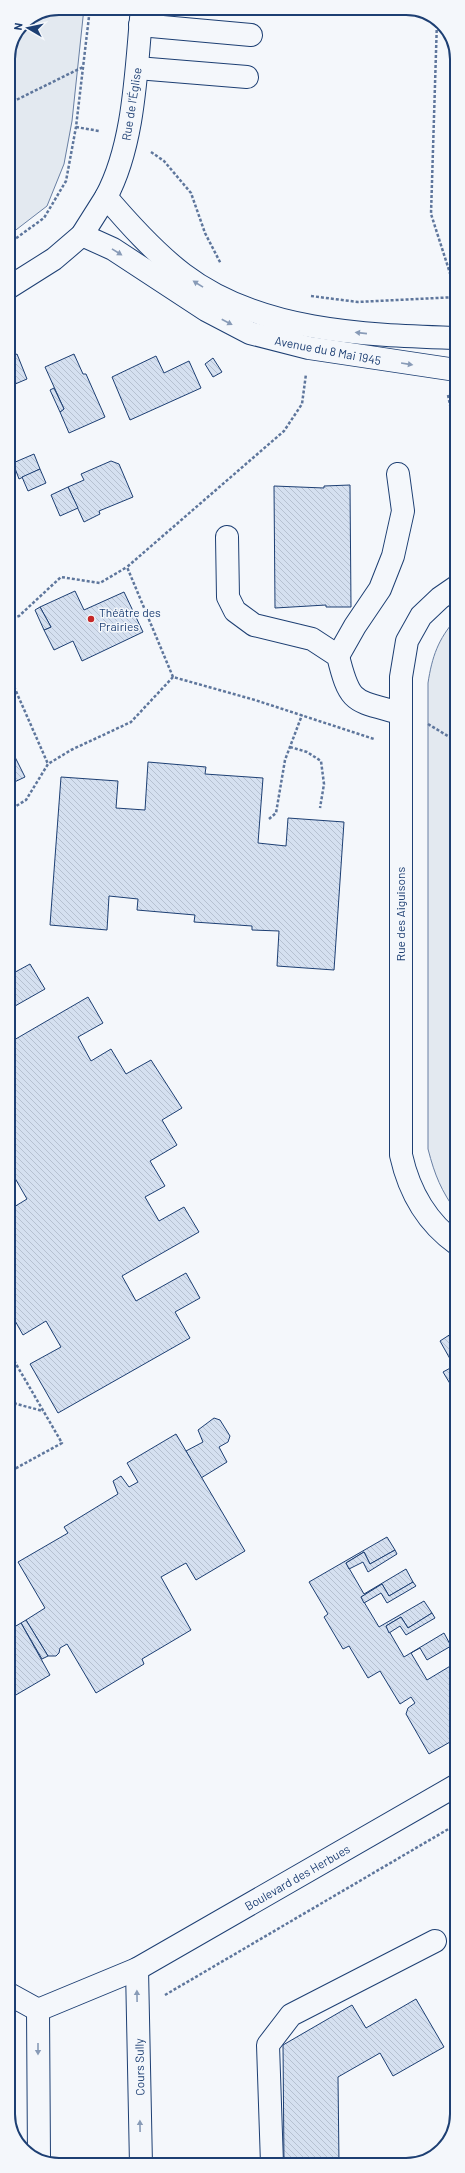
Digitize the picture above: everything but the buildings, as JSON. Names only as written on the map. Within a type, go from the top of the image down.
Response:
[{"type":"street","points":[[141,17],[251,35]]},
{"type":"street","name":"Rue de l'Église","points":[[15,284],[54,259],[82,235],[112,185],[127,136],[137,68],[141,17]]},
{"type":"street","points":[[137,68],[247,77]]},
{"type":"street","name":"Avenue du 8 Mai 1945","points":[[106,197],[128,223],[183,274],[210,291],[241,306],[294,322],[348,331],[450,338]]},
{"type":"street","name":"Avenue du 8 Mai 1945","points":[[82,235],[113,249],[206,310],[250,333],[309,348],[450,369]]},
{"type":"street","points":[[398,474],[403,511],[393,556],[380,589],[355,626],[338,656],[345,685],[353,696],[363,702],[400,713]]},
{"type":"street","points":[[227,537],[228,597],[235,611],[254,625],[312,639],[338,656]]},
{"type":"street","name":"Rue des Aiguisons","points":[[450,591],[440,598],[421,616],[407,641],[401,677],[400,713],[401,1155],[406,1178],[417,1201],[446,1237],[450,1240]]},
{"type":"street","name":"Boulevard des Herbues","points":[[38,2010],[137,1969],[450,1789]]},
{"type":"street","points":[[272,2158],[268,2045],[291,2015],[435,1941]]},
{"type":"street","name":"Cours Sully","points":[[137,1969],[141,2158]]},
{"type":"street","points":[[15,1997],[38,2010],[39,2153]]},
{"type":"path","points":[[15,239],[44,218],[66,181],[76,127],[89,15]]},
{"type":"path","points":[[436,27],[431,214],[450,273]]},
{"type":"path","points":[[15,101],[83,67]]},
{"type":"path","points":[[76,127],[127,136],[164,161],[190,193],[205,233],[223,268]]},
{"type":"path","points":[[306,296],[358,302],[450,297]]},
{"type":"path","points":[[15,617],[19,616],[61,577],[100,583],[127,567],[284,431],[302,404],[309,348]]},
{"type":"path","points":[[127,567],[173,677]]},
{"type":"path","points":[[173,677],[255,700],[400,747]]},
{"type":"path","points":[[15,807],[26,800],[48,764],[70,750],[131,722],[173,677]]},
{"type":"path","points":[[15,689],[48,764]]},
{"type":"path","points":[[270,819],[276,813],[282,786],[285,760],[302,715]]},
{"type":"path","points":[[290,747],[307,752],[321,761],[324,784],[320,808]]},
{"type":"path","points":[[15,1362],[62,1443],[15,1469]]},
{"type":"path","points":[[15,1404],[44,1412]]},
{"type":"path","points":[[161,1998],[450,1828]]},
{"type":"shaded area","points":[[83,15],[72,121],[64,164],[47,206],[15,231],[16,50],[22,34],[34,22],[50,16]]},
{"type":"shaded area","points":[[450,626],[450,1202],[439,1182],[428,1149],[428,683],[434,657],[440,641]]},
{"type":"place","name":"Théâtre des Prairies","points":[[91,619]]}]
